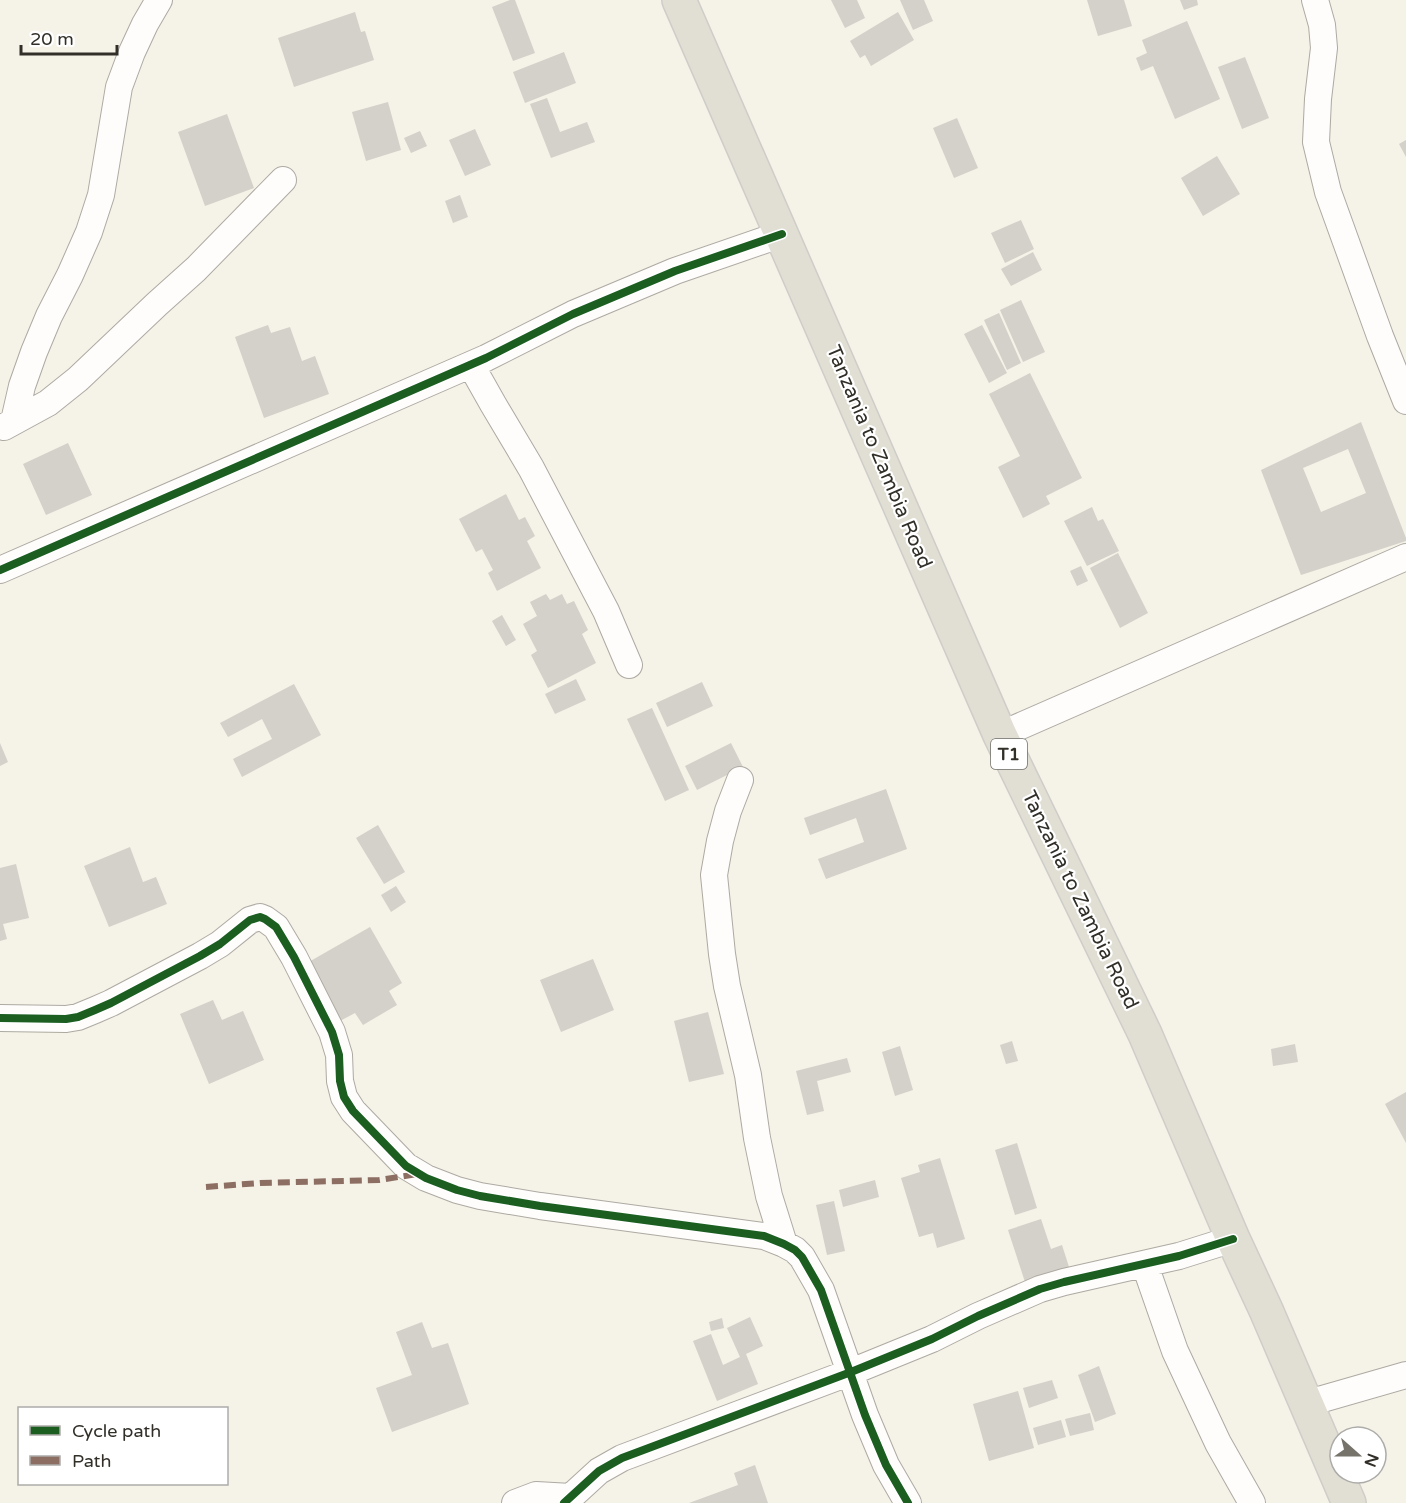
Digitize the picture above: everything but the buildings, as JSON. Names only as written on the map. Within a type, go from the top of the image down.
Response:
[{"type":"highway","name":"Tanzania to Zambia Road","points":[[679,0],[1000,735],[1145,1034],[1349,1503]]},
{"type":"street","points":[[7,425],[49,316],[89,232],[101,195],[119,87],[132,52],[159,0]]},
{"type":"street","points":[[1324,2],[1322,25],[1324,48],[1316,142],[1328,192],[1406,401]]},
{"type":"street","points":[[7,425],[48,404],[78,379],[196,269],[283,180]]},
{"type":"street","points":[[0,570],[486,358],[573,315],[675,271],[782,234]]},
{"type":"street","points":[[471,364],[531,468],[606,611],[629,665]]},
{"type":"street","points":[[1000,735],[1406,557]]},
{"type":"street","points":[[740,780],[728,811],[714,875],[727,986],[748,1075],[757,1138],[769,1197],[784,1244]]},
{"type":"street","points":[[0,1018],[66,1019],[87,1014],[200,956],[220,944],[250,920],[265,919],[276,927],[294,957],[332,1032],[339,1054],[340,1081],[344,1097],[353,1111],[393,1154],[426,1179],[480,1196],[764,1236],[795,1250],[802,1257],[821,1290],[865,1415],[886,1465],[908,1503]]},
{"type":"street","points":[[515,1503],[536,1496],[567,1500],[599,1471],[622,1458],[932,1340],[1040,1288],[1145,1265],[1233,1239]]},
{"type":"street","points":[[1145,1265],[1175,1351],[1218,1443],[1252,1503]]},
{"type":"street","points":[[1305,1404],[1406,1375]]},
{"type":"marked path","points":[[206,1187],[260,1183],[379,1180],[418,1174]]},
{"type":"cycle path","points":[[0,570],[486,358],[573,314],[675,271],[782,234]]},
{"type":"cycle path","points":[[0,1018],[66,1019],[78,1017],[111,1003],[200,956],[220,944],[250,920],[260,917],[265,919],[276,927],[294,957],[332,1032],[339,1055],[340,1081],[344,1097],[353,1111],[406,1166],[426,1178],[480,1196],[764,1236],[795,1250],[802,1257],[821,1290],[865,1415],[886,1465],[908,1503]]},
{"type":"cycle path","points":[[564,1503],[599,1471],[622,1458],[851,1372],[932,1339],[1040,1289],[1179,1256],[1233,1239]]}]
